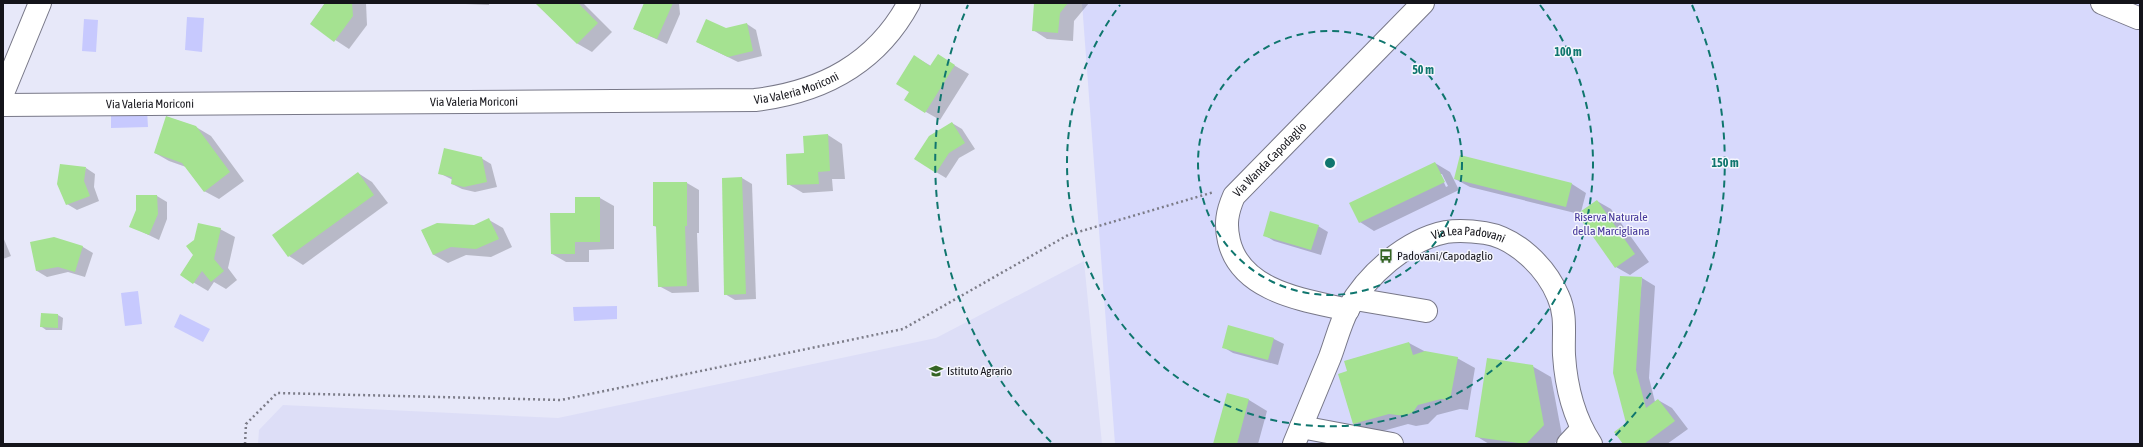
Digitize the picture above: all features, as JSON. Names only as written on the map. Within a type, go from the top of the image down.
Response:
[{"type":"street","points":[[3,93],[40,3]]},
{"type":"street","name":"Via Valeria Moriconi","points":[[3,105],[755,100],[775,98],[812,87],[843,73],[862,62],[900,21],[909,3]]},
{"type":"street","name":"Via Wanda Capodaglio","points":[[1423,3],[1234,196],[1229,208],[1227,219],[1230,245],[1235,256],[1248,273],[1273,290],[1351,304],[1426,311]]},
{"type":"street","points":[[2102,3],[2135,14]]},
{"type":"street","name":"Via Lea Padovani","points":[[1298,436],[1351,304],[1386,265],[1400,253],[1429,238],[1446,232],[1462,231],[1492,234],[1506,240],[1532,259],[1549,280],[1558,295],[1562,306],[1564,356],[1568,386],[1580,439]]},
{"type":"street","points":[[1298,436],[1392,444]]},
{"type":"path","points":[[244,444],[246,424],[277,393],[561,400],[903,329],[1068,235],[1218,192]]},
{"type":"shaded area","points":[[187,17],[204,18],[202,52],[185,50]]},
{"type":"shaded area","points":[[84,19],[98,20],[96,52],[82,51]]},
{"type":"shaded area","points":[[147,110],[148,127],[111,128],[111,111]]},
{"type":"shaded area","name":"Istituto Agrario","points":[[1084,261],[1102,444],[258,444],[259,430],[283,405],[558,418],[936,338]]},
{"type":"shaded area","points":[[138,291],[142,324],[125,326],[121,293]]},
{"type":"shaded area","points":[[617,306],[617,319],[574,321],[573,307]]},
{"type":"shaded area","points":[[180,314],[210,329],[203,342],[174,327]]},
{"type":"green space","name":"Riserva Naturale della Marcigliana","points":[[1082,3],[2140,3],[2140,444],[1115,444]]},
{"type":"building","points":[[325,3],[352,3],[353,16],[334,42],[310,24]]},
{"type":"building","points":[[535,3],[578,3],[598,23],[577,44]]},
{"type":"building","points":[[644,3],[673,3],[657,39],[633,29]]},
{"type":"building","points":[[1034,3],[1068,3],[1060,13],[1058,33],[1032,31]]},
{"type":"building","points":[[706,19],[726,28],[747,23],[753,51],[728,57],[696,42]]},
{"type":"building","points":[[938,54],[955,65],[925,113],[904,100],[909,92],[896,84],[914,55],[930,66]]},
{"type":"building","points":[[166,116],[196,126],[230,172],[204,192],[182,163],[154,153]]},
{"type":"building","points":[[952,122],[965,143],[949,153],[936,173],[914,159],[929,136]]},
{"type":"building","points":[[828,134],[830,171],[818,172],[819,184],[787,185],[786,154],[804,153],[803,136]]},
{"type":"building","points":[[444,148],[482,157],[487,182],[464,187],[451,184],[452,177],[438,174]]},
{"type":"building","points":[[1460,155],[1572,183],[1566,207],[1454,179]]},
{"type":"building","points":[[1435,162],[1445,182],[1359,223],[1349,203]]},
{"type":"building","points":[[60,164],[86,167],[84,181],[90,196],[66,205],[57,184]]},
{"type":"building","points":[[358,172],[374,195],[288,257],[272,235]]},
{"type":"building","points":[[742,177],[746,294],[724,295],[722,178]]},
{"type":"building","points":[[653,182],[687,182],[687,226],[685,226],[687,286],[658,287],[656,226],[653,226]]},
{"type":"building","points":[[136,195],[157,195],[158,214],[149,235],[129,227],[136,210]]},
{"type":"building","points":[[575,197],[600,197],[600,242],[575,242],[575,254],[551,254],[550,213],[575,213]]},
{"type":"building","points":[[1597,200],[1635,254],[1615,268],[1577,214]]},
{"type":"building","points":[[1270,211],[1319,225],[1311,250],[1263,236]]},
{"type":"building","points":[[489,218],[499,239],[476,249],[451,247],[433,255],[421,230],[437,223],[474,225]]},
{"type":"building","points":[[198,223],[221,228],[214,259],[224,271],[211,282],[202,271],[193,284],[180,275],[193,255],[186,246],[194,240]]},
{"type":"building","points":[[54,237],[83,246],[75,272],[58,267],[36,271],[30,242]]},
{"type":"building","points":[[1620,276],[1642,277],[1636,370],[1646,408],[1658,399],[1675,421],[1644,444],[1623,444],[1614,432],[1626,423],[1613,373]]},
{"type":"building","points":[[41,313],[58,314],[58,328],[40,327]]},
{"type":"building","points":[[1228,325],[1274,338],[1268,360],[1222,348]]},
{"type":"building","points":[[1409,342],[1413,355],[1425,351],[1458,357],[1450,400],[1441,399],[1418,405],[1413,412],[1405,416],[1389,414],[1353,424],[1338,374],[1347,371],[1344,361]]},
{"type":"building","points":[[1487,358],[1533,365],[1544,425],[1526,444],[1475,437]]},
{"type":"building","points":[[1227,393],[1249,399],[1237,444],[1213,444]]},
{"type":"place","name":"Padovani/Capodaglio","points":[[1386,256]]},
{"type":"place","name":"Istituto Agrario","points":[[936,371]]}]
